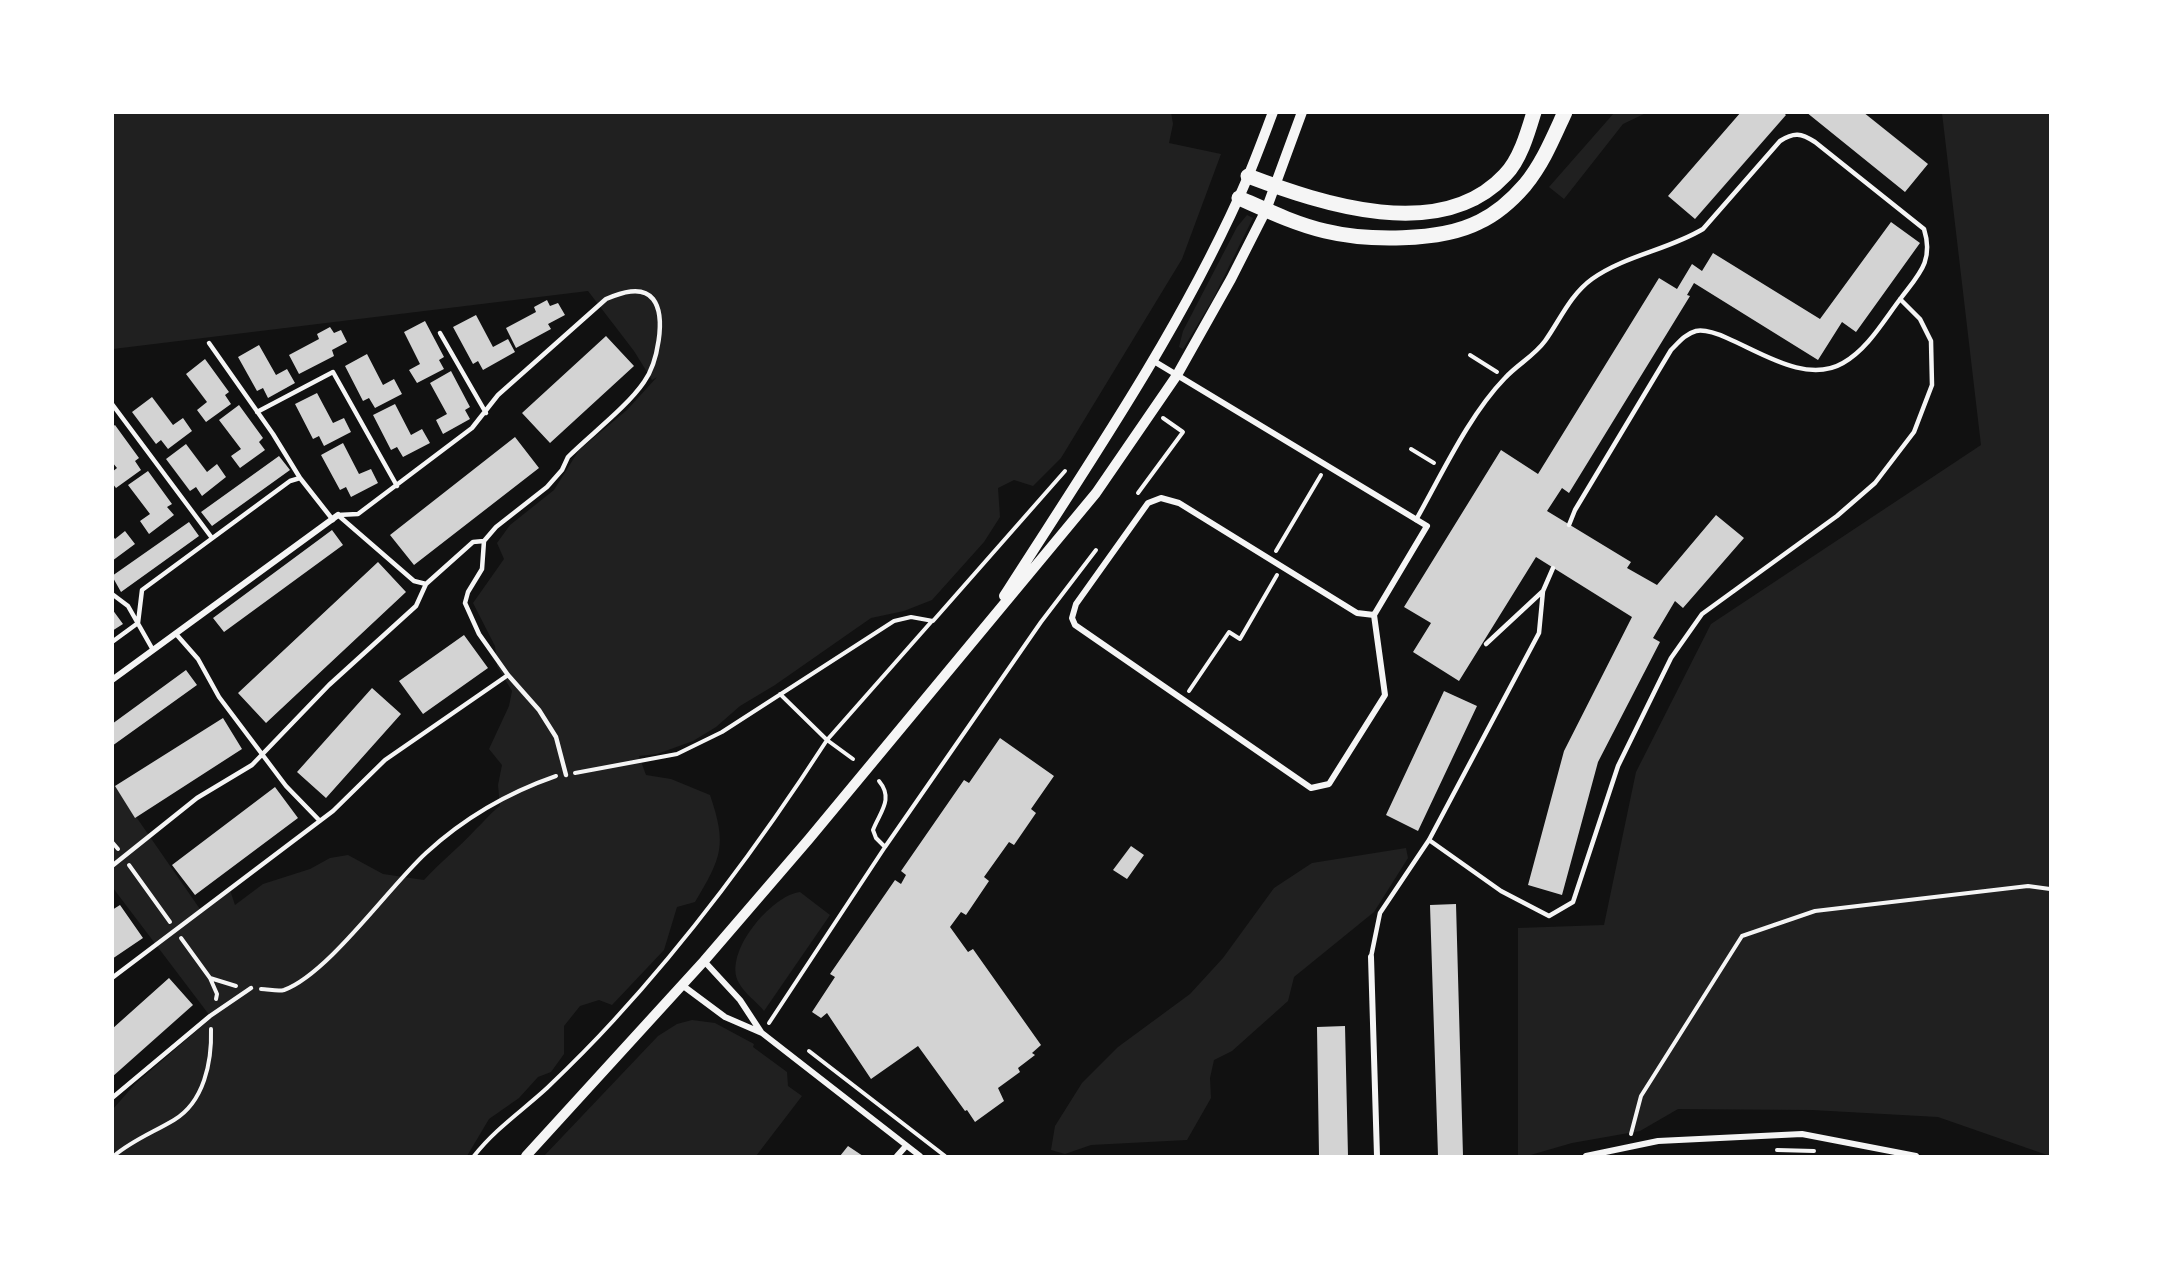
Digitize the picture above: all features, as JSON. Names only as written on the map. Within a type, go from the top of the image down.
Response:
[{"type":"highway","points":[[1248,176],[1347,207],[1408,213],[1438,210],[1468,200],[1507,174],[1526,138],[1533,112]]},
{"type":"highway","points":[[1239,198],[1324,231],[1350,236],[1399,237],[1448,233],[1478,223],[1503,206],[1524,185],[1545,156],[1565,112]]},
{"type":"street","points":[[983,629],[1185,305],[1239,198],[1273,112]]},
{"type":"street","points":[[526,1156],[704,961],[845,797],[1096,493],[1177,375],[1266,210],[1302,112]]},
{"type":"street","points":[[1152,360],[1427,526],[1374,615],[1385,695],[1329,784],[1311,788],[1075,625],[1072,618],[1076,604],[1148,503],[1161,498],[1179,503],[1357,613],[1374,615]]},
{"type":"street","points":[[112,680],[335,518]]},
{"type":"street","points":[[1371,957],[1377,1156]]},
{"type":"street","points":[[704,961],[740,1000],[762,1033]]},
{"type":"street","points":[[682,985],[725,1017],[762,1033],[920,1156]]},
{"type":"street","points":[[1586,1156],[1658,1142],[1802,1134],[1916,1156]]},
{"type":"street","points":[[897,1156],[906,1146]]},
{"type":"lane","points":[[1416,520],[1472,423],[1506,377],[1527,361],[1545,341],[1570,301],[1589,281],[1612,266],[1689,237],[1703,229],[1780,141],[1791,134],[1803,135],[1815,142],[1924,229],[1928,243],[1926,265],[1864,346],[1843,363],[1820,372],[1798,368],[1716,333],[1699,330],[1685,336],[1671,350],[1575,510],[1569,525]]},
{"type":"lane","points":[[335,518],[358,514],[472,428],[498,394],[606,299],[621,293],[638,291],[651,296],[660,308],[662,323],[645,382],[568,458],[562,470],[547,487],[496,527],[484,541],[482,569],[468,592],[465,603],[479,634],[508,675],[539,710],[555,737],[566,775]]},
{"type":"lane","points":[[1429,840],[1501,891],[1549,916],[1573,902],[1618,766],[1671,658],[1702,614],[1837,516],[1875,483],[1914,432],[1932,385],[1931,341],[1920,319],[1900,299]]},
{"type":"lane","points":[[440,333],[486,412]]},
{"type":"lane","points":[[209,343],[300,478],[335,518],[414,581],[426,584]]},
{"type":"lane","points":[[257,412],[333,372],[397,486]]},
{"type":"lane","points":[[112,404],[115,412],[212,538]]},
{"type":"lane","points":[[112,642],[138,623],[142,590],[290,481],[300,478]]},
{"type":"lane","points":[[112,866],[164,822],[197,798],[252,765],[329,685],[416,606],[426,584],[473,542],[484,541]]},
{"type":"lane","points":[[1371,957],[1380,913],[1429,840],[1539,633],[1543,591],[1553,568]]},
{"type":"lane","points":[[1486,644],[1543,591]]},
{"type":"lane","points":[[112,594],[128,606],[153,650]]},
{"type":"lane","points":[[176,634],[198,659],[219,697],[285,786],[320,821]]},
{"type":"lane","points":[[112,978],[320,821],[385,760],[508,675]]},
{"type":"lane","points":[[112,1098],[210,1016],[251,988]]},
{"type":"path","points":[[1470,355],[1506,377]]},
{"type":"path","points":[[1135,498],[1183,432],[1154,411]]},
{"type":"path","points":[[1411,449],[1445,470]]},
{"type":"path","points":[[474,1156],[486,1140],[546,1089],[614,1020],[677,948],[730,881],[827,740],[1070,465]]},
{"type":"path","points":[[1271,560],[1326,466]]},
{"type":"path","points":[[780,1028],[770,1021],[885,847],[1041,622],[1100,546]]},
{"type":"path","points":[[1183,700],[1229,632],[1240,639],[1282,567]]},
{"type":"path","points":[[210,978],[251,988],[282,991],[312,975],[426,853],[470,817],[512,793],[555,776],[677,754],[722,732],[894,621],[911,617],[933,621]]},
{"type":"path","points":[[780,694],[827,740],[853,759]]},
{"type":"path","points":[[879,781],[886,790],[887,802],[873,830],[876,838],[885,847]]},
{"type":"path","points":[[112,842],[210,978],[218,994],[210,1016],[211,1048],[203,1082],[194,1103],[176,1119],[114,1156]]},
{"type":"path","points":[[1631,1147],[1631,1131],[1641,1096],[1742,936],[1815,910],[2028,886],[2050,889]]},
{"type":"path","points":[[807,1050],[945,1156]]},
{"type":"shaded area","points":[[1171,112],[1173,124],[1169,143],[1221,154],[1182,259],[1061,458],[1033,486],[1014,480],[998,488],[1000,517],[984,542],[932,600],[904,611],[871,618],[775,685],[740,706],[716,727],[693,741],[657,754],[639,756],[646,775],[671,779],[710,795],[719,826],[720,839],[716,862],[695,902],[677,907],[664,950],[612,1005],[599,1000],[580,1006],[564,1026],[564,1054],[551,1072],[538,1077],[519,1098],[489,1119],[467,1156],[113,1156],[113,1109],[135,1084],[224,1007],[210,1016],[113,888],[112,782],[202,912],[230,890],[235,905],[263,884],[310,869],[330,858],[348,855],[383,874],[424,880],[500,806],[498,785],[502,765],[489,749],[509,706],[512,691],[497,666],[495,646],[473,603],[504,559],[497,543],[510,525],[554,490],[579,450],[627,410],[657,377],[652,380],[634,351],[588,291],[113,349],[113,113]]},
{"type":"shaded area","points":[[1614,113],[1646,113],[1623,124],[1564,199],[1549,187]]},
{"type":"shaded area","points":[[1942,113],[2050,113],[2050,1156],[1938,1117],[1812,1110],[1678,1109],[1640,1131],[1572,1143],[1527,1156],[1518,1156],[1518,928],[1604,925],[1636,772],[1711,624],[1981,445]]},
{"type":"shaded area","points":[[1247,215],[1253,218],[1213,299],[1183,349],[1179,347],[1183,331],[1237,227]]},
{"type":"shaded area","points":[[1406,848],[1408,858],[1374,912],[1294,977],[1288,1001],[1232,1051],[1214,1060],[1210,1078],[1211,1098],[1187,1140],[1091,1145],[1065,1154],[1051,1150],[1055,1126],[1082,1083],[1118,1047],[1190,994],[1223,958],[1274,888],[1312,863]]},
{"type":"shaded area","points":[[800,892],[830,915],[764,1011],[739,983],[736,971],[737,957],[743,942],[764,914],[776,903]]},
{"type":"shaded area","points":[[692,1020],[715,1023],[754,1044],[753,1047],[787,1072],[788,1086],[802,1096],[756,1156],[544,1156],[658,1036],[677,1024]]},
{"type":"building","points":[[1741,112],[1783,112],[1786,115],[1695,219],[1668,196]]},
{"type":"building","points":[[1806,112],[1863,112],[1928,164],[1905,192]]},
{"type":"building","points":[[1891,222],[1920,243],[1856,332],[1842,322],[1818,360],[1694,283],[1687,295],[1690,296],[1569,493],[1562,488],[1547,511],[1631,562],[1627,568],[1657,585],[1716,515],[1744,538],[1683,608],[1675,601],[1653,638],[1660,642],[1598,762],[1562,895],[1528,885],[1564,751],[1632,617],[1536,557],[1459,681],[1413,652],[1431,623],[1404,607],[1501,450],[1538,474],[1659,278],[1677,289],[1692,264],[1702,271],[1713,253],[1820,319]]},
{"type":"building","points":[[547,300],[550,306],[558,303],[565,315],[548,324],[551,329],[516,348],[506,328],[536,312],[534,307]]},
{"type":"building","points":[[476,315],[493,347],[508,339],[515,352],[483,370],[478,361],[473,364],[453,327]]},
{"type":"building","points":[[425,321],[444,357],[439,360],[444,369],[417,383],[409,370],[420,364],[404,332]]},
{"type":"building","points":[[330,327],[334,333],[341,330],[347,342],[332,350],[334,356],[299,374],[289,355],[319,339],[317,334]]},
{"type":"building","points":[[606,336],[634,366],[550,443],[522,413]]},
{"type":"building","points":[[259,345],[276,375],[287,369],[295,383],[268,398],[263,388],[257,391],[238,357]]},
{"type":"building","points":[[367,354],[383,385],[394,379],[402,394],[375,408],[369,398],[363,401],[345,366]]},
{"type":"building","points":[[205,359],[229,392],[225,395],[231,404],[206,422],[197,410],[207,402],[186,374]]},
{"type":"building","points":[[451,371],[470,407],[465,410],[470,419],[443,434],[436,420],[447,414],[430,383]]},
{"type":"building","points":[[317,393],[333,423],[344,418],[351,432],[324,446],[319,436],[313,439],[295,404]]},
{"type":"building","points":[[152,397],[173,425],[183,418],[192,431],[168,449],[161,440],[156,444],[132,412]]},
{"type":"building","points":[[395,404],[411,435],[422,429],[430,443],[403,457],[397,447],[391,450],[373,415]]},
{"type":"building","points":[[239,405],[263,438],[259,442],[265,450],[240,468],[231,456],[241,449],[219,420]]},
{"type":"building","points":[[115,425],[139,458],[135,461],[141,470],[116,488],[112,483],[112,472],[117,468],[112,462],[112,427]]},
{"type":"building","points":[[515,437],[539,468],[414,565],[390,535]]},
{"type":"building","points":[[343,443],[359,474],[371,469],[378,483],[351,497],[346,487],[340,490],[321,455]]},
{"type":"building","points":[[186,444],[207,472],[217,464],[226,477],[202,496],[196,487],[190,491],[166,459]]},
{"type":"building","points":[[279,456],[290,470],[212,526],[201,512]]},
{"type":"building","points":[[148,471],[172,504],[167,507],[174,515],[149,534],[140,521],[150,514],[128,485]]},
{"type":"building","points":[[189,522],[199,536],[121,592],[112,576]]},
{"type":"building","points":[[332,530],[343,545],[224,632],[213,618]]},
{"type":"building","points":[[125,531],[135,544],[112,561],[112,535],[115,539]]},
{"type":"building","points":[[378,562],[406,592],[266,723],[238,693]]},
{"type":"building","points":[[112,609],[123,624],[112,631]]},
{"type":"building","points":[[464,635],[488,668],[423,714],[399,681]]},
{"type":"building","points":[[186,670],[197,685],[112,746],[112,724]]},
{"type":"building","points":[[372,688],[401,714],[326,798],[297,772]]},
{"type":"building","points":[[1444,691],[1477,706],[1418,831],[1386,815]]},
{"type":"building","points":[[223,718],[242,749],[135,818],[115,786]]},
{"type":"building","points":[[1000,738],[1054,776],[1031,809],[1036,813],[1014,845],[1009,842],[984,877],[989,881],[966,915],[961,912],[950,927],[968,952],[973,949],[1041,1045],[1032,1053],[1035,1055],[1018,1068],[1020,1072],[998,1088],[1004,1101],[975,1122],[918,1046],[871,1079],[827,1013],[821,1018],[812,1012],[835,977],[830,974],[895,880],[901,884],[906,875],[901,871],[964,780],[969,783]]},
{"type":"building","points":[[275,787],[298,818],[195,895],[172,865]]},
{"type":"building","points":[[1131,846],[1144,855],[1127,879],[1113,870]]},
{"type":"building","points":[[1456,904],[1463,1156],[1438,1156],[1430,905]]},
{"type":"building","points":[[120,905],[143,938],[112,959],[112,910]]},
{"type":"building","points":[[169,978],[193,1005],[112,1077],[112,1029]]},
{"type":"building","points":[[1345,1026],[1348,1156],[1319,1156],[1317,1027]]},
{"type":"building","points":[[848,1146],[863,1156],[840,1156]]}]
